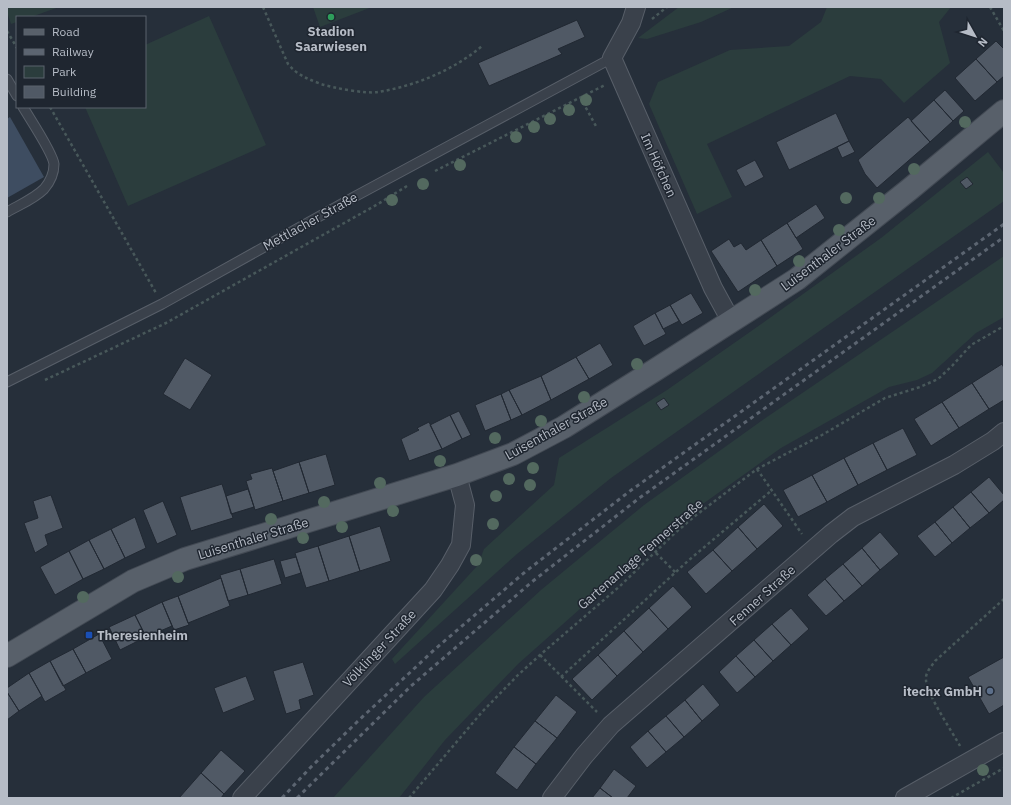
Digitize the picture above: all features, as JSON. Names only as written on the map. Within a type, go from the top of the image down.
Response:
[{"type":"main road","name":"Luisenthaler Straße","points":[[7,656],[133,581],[185,559],[457,476],[513,454],[564,427],[797,279],[910,189],[1004,111]]},
{"type":"street","points":[[612,58],[631,23],[636,7]]},
{"type":"street","name":"Im Höfchen","points":[[612,58],[713,288],[732,321]]},
{"type":"street","name":"Fenner Straße","points":[[552,798],[584,756],[611,725],[813,549],[853,517],[954,465],[993,441],[1004,432]]},
{"type":"street","name":"Völklinger Straße","points":[[242,798],[433,590],[450,565],[461,545],[465,505],[457,476]]},
{"type":"street","points":[[905,798],[1004,742]]},
{"type":"lane","name":"Mettlacher Straße","points":[[7,382],[162,304],[354,197],[612,58]]},
{"type":"lane","points":[[7,79],[16,94]]},
{"type":"lane","points":[[7,212],[38,194],[49,182],[53,174],[54,163],[24,108]]},
{"type":"path","points":[[263,7],[288,64],[294,71],[305,78],[334,88],[376,92],[412,84],[440,73],[474,53],[482,46]]},
{"type":"path","points":[[990,7],[1004,31]]},
{"type":"path","points":[[7,31],[16,46]]},
{"type":"path","points":[[433,172],[620,78]]},
{"type":"path","points":[[580,97],[597,128]]},
{"type":"path","points":[[51,108],[147,278]]},
{"type":"path","points":[[42,382],[166,322],[372,208],[408,185]]},
{"type":"path","name":"Gartenanlage Fennerstraße","points":[[409,798],[482,712],[540,655],[620,586],[680,529],[758,469],[822,435],[885,398],[920,387],[938,379],[971,345],[1004,326]]},
{"type":"path","points":[[758,469],[797,527]]},
{"type":"path","points":[[561,677],[689,560],[772,490]]},
{"type":"path","points":[[656,553],[676,573]]},
{"type":"path","points":[[970,762],[930,694],[926,680],[928,670],[935,661],[1004,599]]},
{"type":"path","points":[[540,655],[611,725]]},
{"type":"path","points":[[953,798],[1004,768]]},
{"type":"green space","points":[[7,7],[59,7],[34,16],[16,16],[16,22],[11,24]]},
{"type":"green space","name":"Stadion Saarwiesen","points":[[313,7],[372,7],[320,27]]},
{"type":"green space","points":[[679,7],[734,7],[701,22],[647,39],[638,38]]},
{"type":"green space","points":[[827,7],[951,7],[939,22],[950,63],[904,103],[881,79],[850,76],[707,144],[732,197],[697,214],[649,104],[658,82],[730,50],[789,46],[821,22]]},
{"type":"green space","points":[[209,16],[266,145],[128,206],[85,108],[146,108],[146,45]]},
{"type":"green space","points":[[988,152],[1004,173],[1004,201],[611,478],[517,554],[395,664],[392,659],[478,565],[484,549],[554,485],[559,458],[667,390],[757,327],[881,238]]},
{"type":"green space","points":[[1004,256],[1004,317],[976,333],[932,373],[917,380],[889,387],[781,448],[679,521],[518,664],[445,740],[399,798],[333,798],[424,697],[541,590],[644,505],[764,419]]},
{"type":"water","points":[[10,117],[44,177],[7,198],[7,119]]},
{"type":"building","points":[[577,20],[585,37],[558,49],[562,54],[489,86],[478,63]]},
{"type":"building","points":[[996,41],[1004,49],[1004,76],[997,82],[976,59]]},
{"type":"building","points":[[976,59],[997,82],[975,101],[955,78]]},
{"type":"building","points":[[945,90],[964,111],[953,121],[934,100]]},
{"type":"building","points":[[934,100],[953,121],[930,142],[911,121]]},
{"type":"building","points":[[836,113],[849,141],[789,170],[776,142]]},
{"type":"building","points":[[908,117],[930,142],[877,188],[865,174],[858,160]]},
{"type":"building","points":[[849,141],[855,152],[842,158],[837,147]]},
{"type":"building","points":[[755,160],[764,177],[745,187],[736,170]]},
{"type":"building","points":[[967,177],[973,184],[966,189],[960,182]]},
{"type":"building","points":[[816,204],[825,218],[796,238],[787,223]]},
{"type":"building","points":[[787,223],[803,249],[777,266],[761,240]]},
{"type":"building","points":[[729,239],[734,247],[741,243],[746,250],[761,240],[777,266],[738,292],[711,251]]},
{"type":"building","points":[[691,293],[703,313],[682,325],[670,305]]},
{"type":"building","points":[[670,305],[679,321],[663,329],[655,313]]},
{"type":"building","points":[[655,313],[666,334],[644,346],[633,326]]},
{"type":"building","points":[[600,343],[613,365],[589,379],[576,357]]},
{"type":"building","points":[[576,357],[589,379],[551,400],[541,376]]},
{"type":"building","points":[[185,358],[212,375],[190,410],[163,394]]},
{"type":"building","points":[[1002,364],[1004,368],[1004,400],[989,409],[972,383]]},
{"type":"building","points":[[541,376],[551,400],[522,415],[509,390]]},
{"type":"building","points":[[972,383],[989,409],[959,428],[942,402]]},
{"type":"building","points":[[509,390],[522,415],[511,420],[501,394]]},
{"type":"building","points":[[501,394],[511,420],[485,431],[475,405]]},
{"type":"building","points":[[664,398],[669,405],[661,410],[656,403]]},
{"type":"building","points":[[942,402],[959,428],[931,446],[914,419]]},
{"type":"building","points":[[459,411],[471,435],[462,439],[450,415]]},
{"type":"building","points":[[450,415],[462,439],[442,449],[430,425]]},
{"type":"building","points":[[429,422],[442,449],[409,461],[401,439],[419,430],[417,428]]},
{"type":"building","points":[[903,428],[917,455],[887,470],[873,443]]},
{"type":"building","points":[[873,443],[887,470],[858,485],[844,458]]},
{"type":"building","points":[[326,454],[335,485],[309,493],[299,462]]},
{"type":"building","points":[[844,458],[858,485],[827,502],[812,475]]},
{"type":"building","points":[[299,462],[309,493],[283,501],[273,471]]},
{"type":"building","points":[[272,468],[283,501],[255,510],[246,481],[252,479],[250,474]]},
{"type":"building","points":[[812,475],[827,502],[798,517],[783,490]]},
{"type":"building","points":[[989,477],[1004,495],[1004,500],[989,513],[971,492]]},
{"type":"building","points":[[222,484],[233,518],[191,531],[180,497]]},
{"type":"building","points":[[248,489],[254,507],[231,514],[226,496]]},
{"type":"building","points":[[971,492],[989,513],[970,528],[953,507]]},
{"type":"building","points":[[51,495],[63,528],[45,535],[48,545],[35,553],[24,523],[38,518],[33,501]]},
{"type":"building","points":[[163,501],[177,535],[157,544],[143,510]]},
{"type":"building","points":[[764,504],[783,526],[757,549],[738,527]]},
{"type":"building","points":[[953,507],[970,528],[952,543],[935,522]]},
{"type":"building","points":[[135,517],[146,548],[125,558],[111,529]]},
{"type":"building","points":[[935,522],[952,543],[935,557],[917,536]]},
{"type":"building","points":[[380,526],[391,561],[360,571],[349,536]]},
{"type":"building","points":[[738,527],[757,549],[732,571],[713,550]]},
{"type":"building","points":[[111,529],[125,558],[104,569],[89,540]]},
{"type":"building","points":[[880,532],[899,554],[880,570],[862,548]]},
{"type":"building","points":[[349,536],[360,571],[329,581],[318,546]]},
{"type":"building","points":[[89,540],[104,569],[83,579],[69,551]]},
{"type":"building","points":[[318,546],[329,581],[306,588],[295,553]]},
{"type":"building","points":[[862,548],[880,570],[862,586],[843,564]]},
{"type":"building","points":[[713,550],[732,571],[706,594],[687,572]]},
{"type":"building","points":[[69,551],[83,579],[55,595],[40,567]]},
{"type":"building","points":[[296,557],[301,573],[285,578],[280,561]]},
{"type":"building","points":[[274,559],[282,584],[248,595],[240,569]]},
{"type":"building","points":[[843,564],[862,586],[844,601],[825,579]]},
{"type":"building","points":[[240,569],[248,595],[228,601],[220,575]]},
{"type":"building","points":[[221,578],[230,606],[188,623],[178,596]]},
{"type":"building","points":[[825,579],[844,601],[826,616],[807,595]]},
{"type":"building","points":[[673,586],[692,607],[668,629],[649,608]]},
{"type":"building","points":[[178,596],[189,625],[174,630],[162,602]]},
{"type":"building","points":[[162,602],[172,626],[146,637],[135,615]]},
{"type":"building","points":[[649,608],[668,629],[643,652],[624,631]]},
{"type":"building","points":[[791,608],[809,629],[791,645],[772,624]]},
{"type":"building","points":[[135,615],[146,637],[120,650],[109,627]]},
{"type":"building","points":[[772,624],[791,645],[773,661],[754,640]]},
{"type":"building","points":[[624,631],[643,652],[617,676],[598,655]]},
{"type":"building","points":[[99,634],[112,659],[86,673],[73,649]]},
{"type":"building","points":[[754,640],[773,661],[755,677],[736,656]]},
{"type":"building","points":[[73,649],[86,673],[63,686],[50,661]]},
{"type":"building","points":[[598,655],[617,676],[592,700],[572,679]]},
{"type":"building","points":[[736,656],[755,677],[737,693],[719,672]]},
{"type":"building","name":"itechx GmbH","points":[[1004,657],[1004,705],[989,714],[968,677]]},
{"type":"building","points":[[50,661],[66,690],[45,702],[29,673]]},
{"type":"building","points":[[303,662],[314,695],[299,700],[301,709],[286,714],[273,671]]},
{"type":"building","points":[[29,673],[42,696],[19,711],[7,692],[7,688]]},
{"type":"building","points":[[246,676],[255,700],[223,713],[214,688]]},
{"type":"building","points":[[703,684],[720,705],[702,721],[685,700]]},
{"type":"building","points":[[7,692],[19,711],[7,720]]},
{"type":"building","points":[[556,695],[577,712],[557,738],[535,721]]},
{"type":"building","points":[[685,700],[702,721],[684,737],[666,716]]},
{"type":"building","points":[[666,716],[684,737],[666,752],[648,731]]},
{"type":"building","points":[[535,721],[557,738],[536,764],[514,747]]},
{"type":"building","points":[[648,731],[666,752],[647,768],[630,747]]},
{"type":"building","points":[[514,747],[536,764],[517,790],[495,773]]},
{"type":"building","points":[[221,750],[245,771],[224,794],[201,773]]},
{"type":"building","points":[[614,769],[636,786],[627,798],[613,798],[600,788]]},
{"type":"building","points":[[201,773],[224,794],[221,798],[179,798]]},
{"type":"building","points":[[600,788],[613,798],[592,798]]},
{"type":"railway","points":[[282,798],[357,722],[434,650],[525,572],[630,491],[1004,224]]},
{"type":"railway","points":[[297,798],[411,686],[533,581],[638,499],[1004,237]]},
{"type":"place","name":"Stadion Saarwiesen","points":[[331,17]]},
{"type":"place","name":"Theresienheim","points":[[89,635]]},
{"type":"place","name":"itechx GmbH","points":[[990,691]]}]
